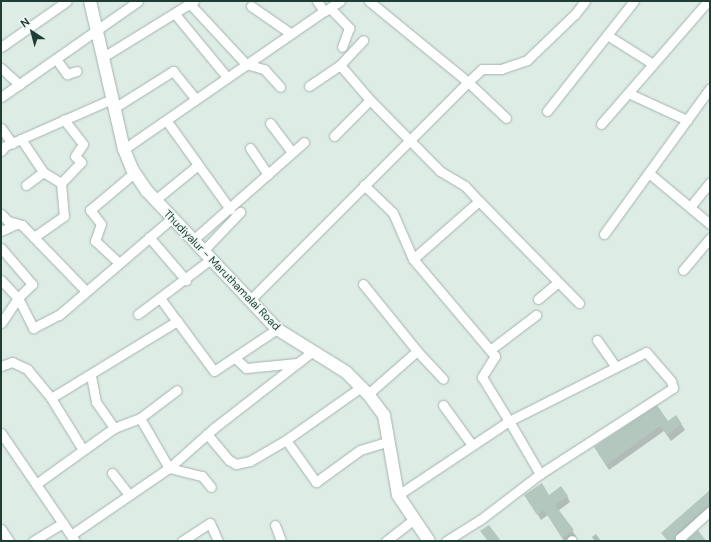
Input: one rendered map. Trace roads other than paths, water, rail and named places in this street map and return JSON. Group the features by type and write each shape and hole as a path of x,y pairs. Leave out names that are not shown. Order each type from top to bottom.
{"main road":[{"name":"Thudiyalur - Maruthamalai Road","path":"90,1 124,149 134,173 155,200 277,329 346,372 365,390 384,415 389,440 391,468 398,495 413,520 429,541"}],"street":[{"path":"1,47 67,1"},
{"path":"1,97 98,31 138,1"},
{"path":"317,1 349,28 342,47"},
{"path":"124,149 290,33 340,1"},
{"path":"369,1 468,82 506,118"},
{"path":"250,300 482,69 501,69 527,60 575,14 585,1"},
{"path":"547,111 634,1"},
{"path":"601,124 708,1"},
{"path":"103,57 192,3 246,64 264,69 280,87"},
{"path":"251,6 290,33"},
{"path":"175,14 228,77"},
{"path":"607,35 653,64"},
{"path":"309,86 340,65 363,40"},
{"path":"56,59 68,74 77,71"},
{"path":"340,65 370,100 440,171 465,186 579,303"},
{"path":"1,68 20,85"},
{"path":"1,151 12,143 64,120 113,103 173,71 196,99"},
{"path":"604,234 650,174 710,88"},
{"path":"628,93 687,120"},
{"path":"334,136 370,100"},
{"path":"34,237 64,216 61,184 81,162 75,156 82,144 64,120"},
{"path":"166,120 230,209"},
{"path":"270,123 292,152"},
{"path":"1,128 12,143"},
{"path":"21,139 43,172 61,184"},
{"path":"193,240 230,209 304,142"},
{"path":"250,148 268,175"},
{"path":"155,200 198,165"},
{"path":"26,184 43,172"},
{"path":"119,263 95,241 101,224 90,210 134,173"},
{"path":"650,174 710,224"},
{"path":"690,207 710,182"},
{"path":"364,185 393,213 413,259 495,356 482,377 540,474"},
{"path":"413,259 479,201"},
{"path":"138,314 186,280 240,212"},
{"path":"1,214 8,221 16,224 22,224 86,291"},
{"path":"1,280 18,298 33,328 59,315 172,218"},
{"path":"1,231 16,224"},
{"path":"149,237 186,280"},
{"path":"683,270 710,238"},
{"path":"1,248 32,284 18,298 1,323"},
{"path":"538,299 558,282"},
{"path":"363,284 416,351 443,379"},
{"path":"160,298 214,371 236,358 277,329"},
{"path":"490,350 536,315"},
{"path":"51,398 91,376 177,321"},
{"path":"597,340 615,366"},
{"path":"1,434 73,538 129,495 169,468 208,434 313,351"},
{"path":"208,434 236,464 250,461 365,390 416,351"},
{"path":"398,495 509,421 610,372 615,366 646,352 671,381 673,388 540,474 480,520 446,541"},
{"path":"236,358 246,368 297,363"},
{"path":"1,366 12,362 23,366 51,398 83,450"},
{"path":"91,376 96,402 114,428"},
{"path":"36,484 114,428 140,418 177,390"},
{"path":"443,405 472,445"},
{"path":"140,418 169,468 202,476 211,487"},
{"path":"286,440 316,482 360,450 389,440"},
{"path":"112,473 129,495"},
{"path":"682,541 680,538 710,512"},
{"path":"386,541 413,520"},
{"path":"33,541 63,523"},
{"path":"182,541 210,524 218,541"},
{"path":"275,525 280,541"},
{"path":"1,529 9,541"}]}
